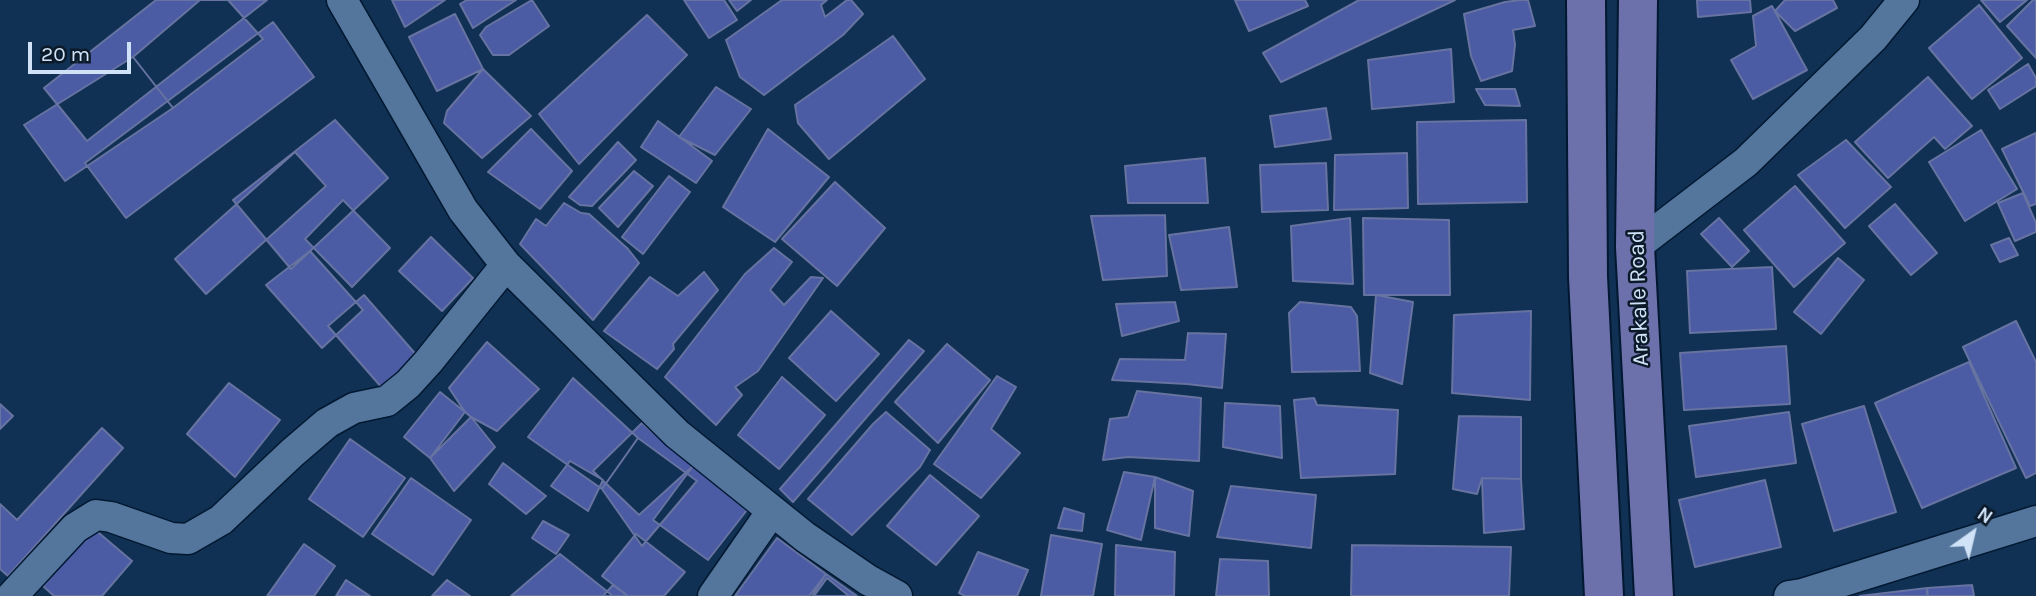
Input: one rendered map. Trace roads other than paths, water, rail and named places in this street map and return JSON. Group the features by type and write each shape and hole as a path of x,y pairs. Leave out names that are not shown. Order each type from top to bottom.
{"main road":[{"path":"1586,0 1588,276 1604,596"},
{"name":"Arakale Road","path":"1638,0 1635,247 1654,596"}],"street":[{"path":"342,0 464,210 506,265 677,434 805,537 868,580 897,596"},
{"path":"1635,247 1746,162 1872,38 1904,0"},
{"path":"12,596 75,528 96,515 111,517 171,538 188,539 221,520 327,424 354,408 387,401 408,384 506,265"},
{"path":"713,596 772,511"},
{"path":"1789,596 2036,521"}]}
